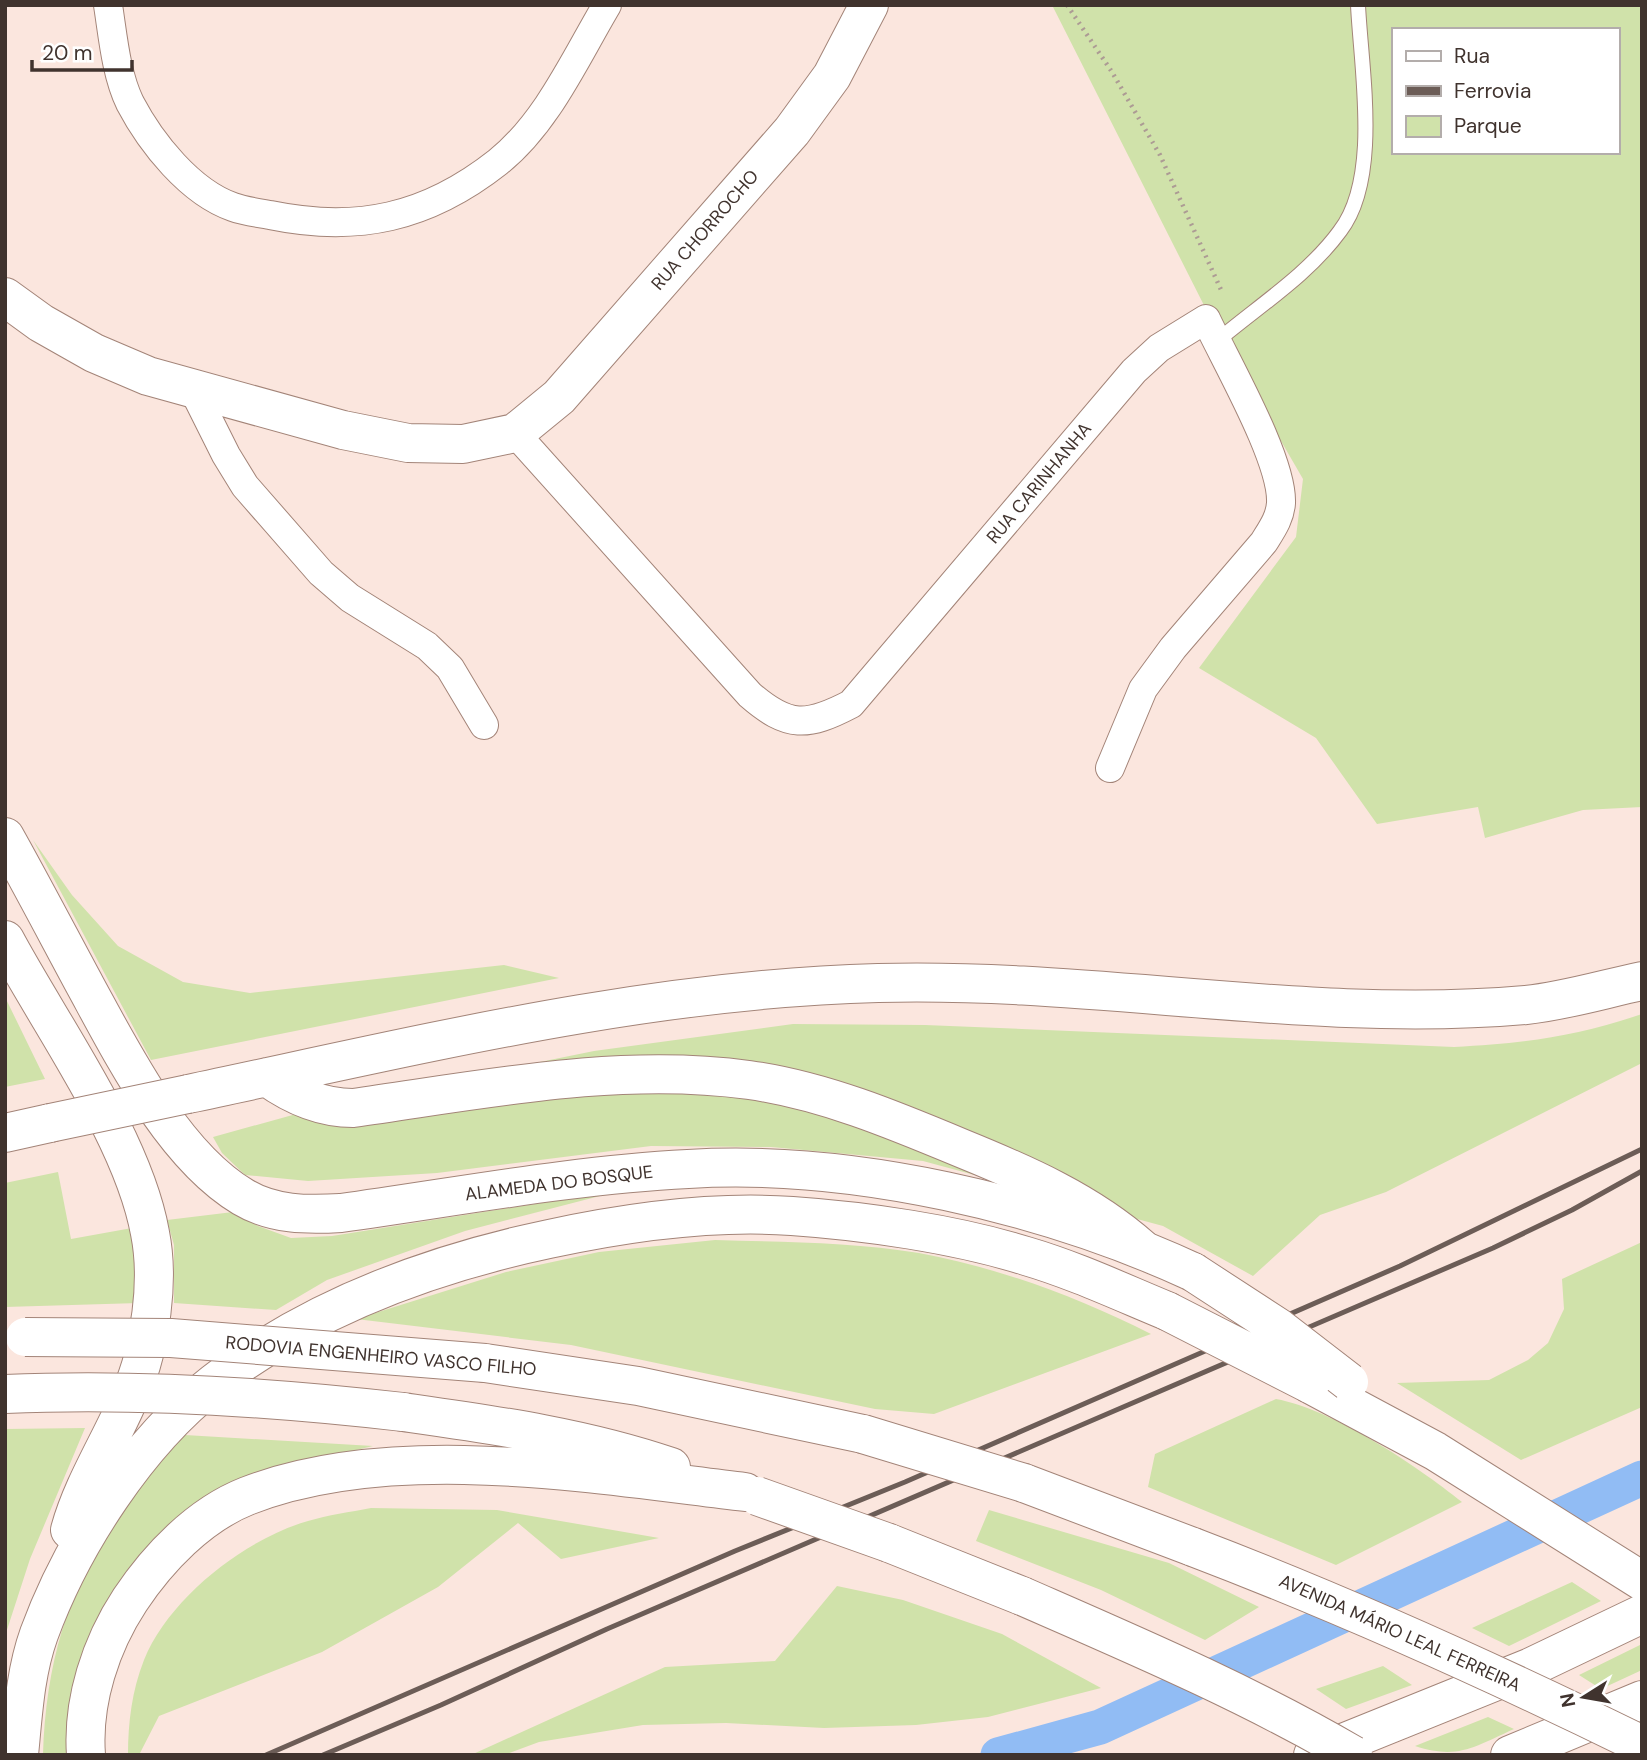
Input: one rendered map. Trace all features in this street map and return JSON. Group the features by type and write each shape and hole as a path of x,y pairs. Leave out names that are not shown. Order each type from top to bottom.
{"main road":[{"name":"RUA CHORROCHO","path":"515,433 559,397 792,131 832,76 869,5"},
{"path":"5,297 41,323 94,353 148,376 194,391 343,430 408,443 463,444 515,433"},
{"name":"ALAMEDA DO BOSQUE","path":"5,838 135,1076 186,1144 214,1176 244,1198 268,1208 301,1215 341,1213 585,1176 691,1168 775,1169 851,1177 960,1195 1037,1214 1141,1248 1193,1272 1279,1328 1423,1444"},
{"path":"5,940 122,1151 141,1194 151,1235 154,1273 153,1306 143,1356 73,1518 39,1635 26,1689 19,1755"},
{"path":"5,1133 576,1014 764,990 880,983 990,985 1363,1010 1531,1005 1642,981"},
{"path":"267,1077 289,1092 337,1108 645,1073 750,1080 830,1099 911,1127 1024,1173 1116,1226 1141,1248"},
{"path":"39,1635 73,1562 111,1497 156,1438 214,1383 258,1354 337,1309 409,1278 493,1251 603,1227 691,1217 789,1215 889,1226 1025,1255 1167,1311 1310,1384 1423,1444 1642,1580"},
{"name":"RODOVIA ENGENHEIRO VASCO FILHO","path":"15,1337 171,1338 485,1363 638,1386 863,1434 1024,1483 1194,1546"},
{"path":"5,1394 269,1399 402,1412 545,1432 612,1447 889,1543 1022,1596 1165,1658 1309,1729 1353,1755"},
{"path":"86,1755 94,1678 115,1622 148,1573 191,1531 245,1497 335,1473 408,1467 495,1467 614,1476 751,1494"},
{"name":"AVENIDA MÁRIO LEAL FERREIRA","path":"1194,1546 1330,1599 1479,1665 1642,1745"},
{"path":"1313,1755 1531,1667 1642,1614"},
{"path":"1510,1755 1642,1700"}],"street":[{"path":"108,5 119,68 130,103 159,146 194,185 232,207 313,224 373,222 431,203 467,184 500,160 539,118 607,5"},
{"name":"RUA CARINHANHA","path":"515,433 750,695 773,716 811,721 851,704 1134,371 1159,348 1206,319 1227,333 1275,465 1281,505 1276,524 1143,689 1110,768"},
{"path":"194,391 245,486 321,573 340,590 427,646 450,668 484,725"}],"lane":[{"path":"1227,333 1317,258 1342,230 1359,194 1365,141 1358,5"}],"path":[{"path":"1067,5 1112,72 1160,155 1227,333"}],"green space":[{"path":"1052,5 1642,5 1642,807 1583,810 1485,838 1478,807 1377,824 1316,738 1199,668 1296,537 1303,479 1216,329"},
{"path":"33,840 72,895 118,946 183,982 250,993 504,965 559,978 151,1060"},
{"path":"5,997 45,1079 5,1087"},
{"path":"1642,1014 1642,1063 1386,1192 1320,1215 1253,1276 1163,1226 923,1161 771,1147 651,1146 437,1173 308,1181 245,1175 222,1153 213,1137 325,1106 594,1051 793,1024 925,1025 1454,1047 1549,1038"},
{"path":"58,1172 71,1239 132,1228 139,1303 5,1307 5,1183"},
{"path":"623,1190 465,1231 327,1280 276,1310 174,1303 174,1245 167,1220 233,1212 258,1226 291,1238 332,1236"},
{"path":"715,1240 868,1247 949,1259 1038,1285 1151,1334 934,1414 875,1409 571,1345 356,1319 506,1272 599,1252"},
{"path":"1642,1242 1642,1407 1521,1460 1397,1383 1489,1380 1528,1360 1548,1343 1564,1309 1562,1279"},
{"path":"1276,1399 1322,1414 1373,1440 1462,1502 1336,1565 1148,1487 1155,1454"},
{"path":"85,1428 30,1559 5,1636 5,1429"},
{"path":"185,1435 373,1446 302,1463 197,1509 67,1735 66,1755 43,1755 46,1707 54,1663 65,1621 81,1581 100,1543 124,1506 152,1470"},
{"path":"371,1508 497,1510 659,1538 561,1559 518,1523 438,1587 322,1652 159,1716 139,1755 128,1755 136,1683 144,1660 171,1615 190,1594 235,1557 284,1530 316,1519"},
{"path":"989,1510 1169,1563 1259,1607 1205,1640 1101,1590 976,1541"},
{"path":"1572,1582 1601,1601 1509,1646 1472,1628"},
{"path":"837,1586 903,1600 1002,1634 1101,1688 988,1717 916,1725 824,1728 726,1723 643,1725 539,1742 504,1755 471,1755 665,1667 775,1661"},
{"path":"1642,1644 1642,1670 1601,1689 1579,1675"},
{"path":"1383,1666 1412,1685 1346,1709 1316,1689"},
{"path":"1488,1717 1514,1729 1466,1750 1455,1752 1415,1746"}],"waterway":[{"path":"998,1755 1100,1727 1642,1478"}],"railway":[{"path":"266,1755 735,1551 905,1482 1400,1266 1642,1149"},
{"path":"323,1755 441,1705 607,1629 1493,1248 1572,1210 1642,1171"}]}
